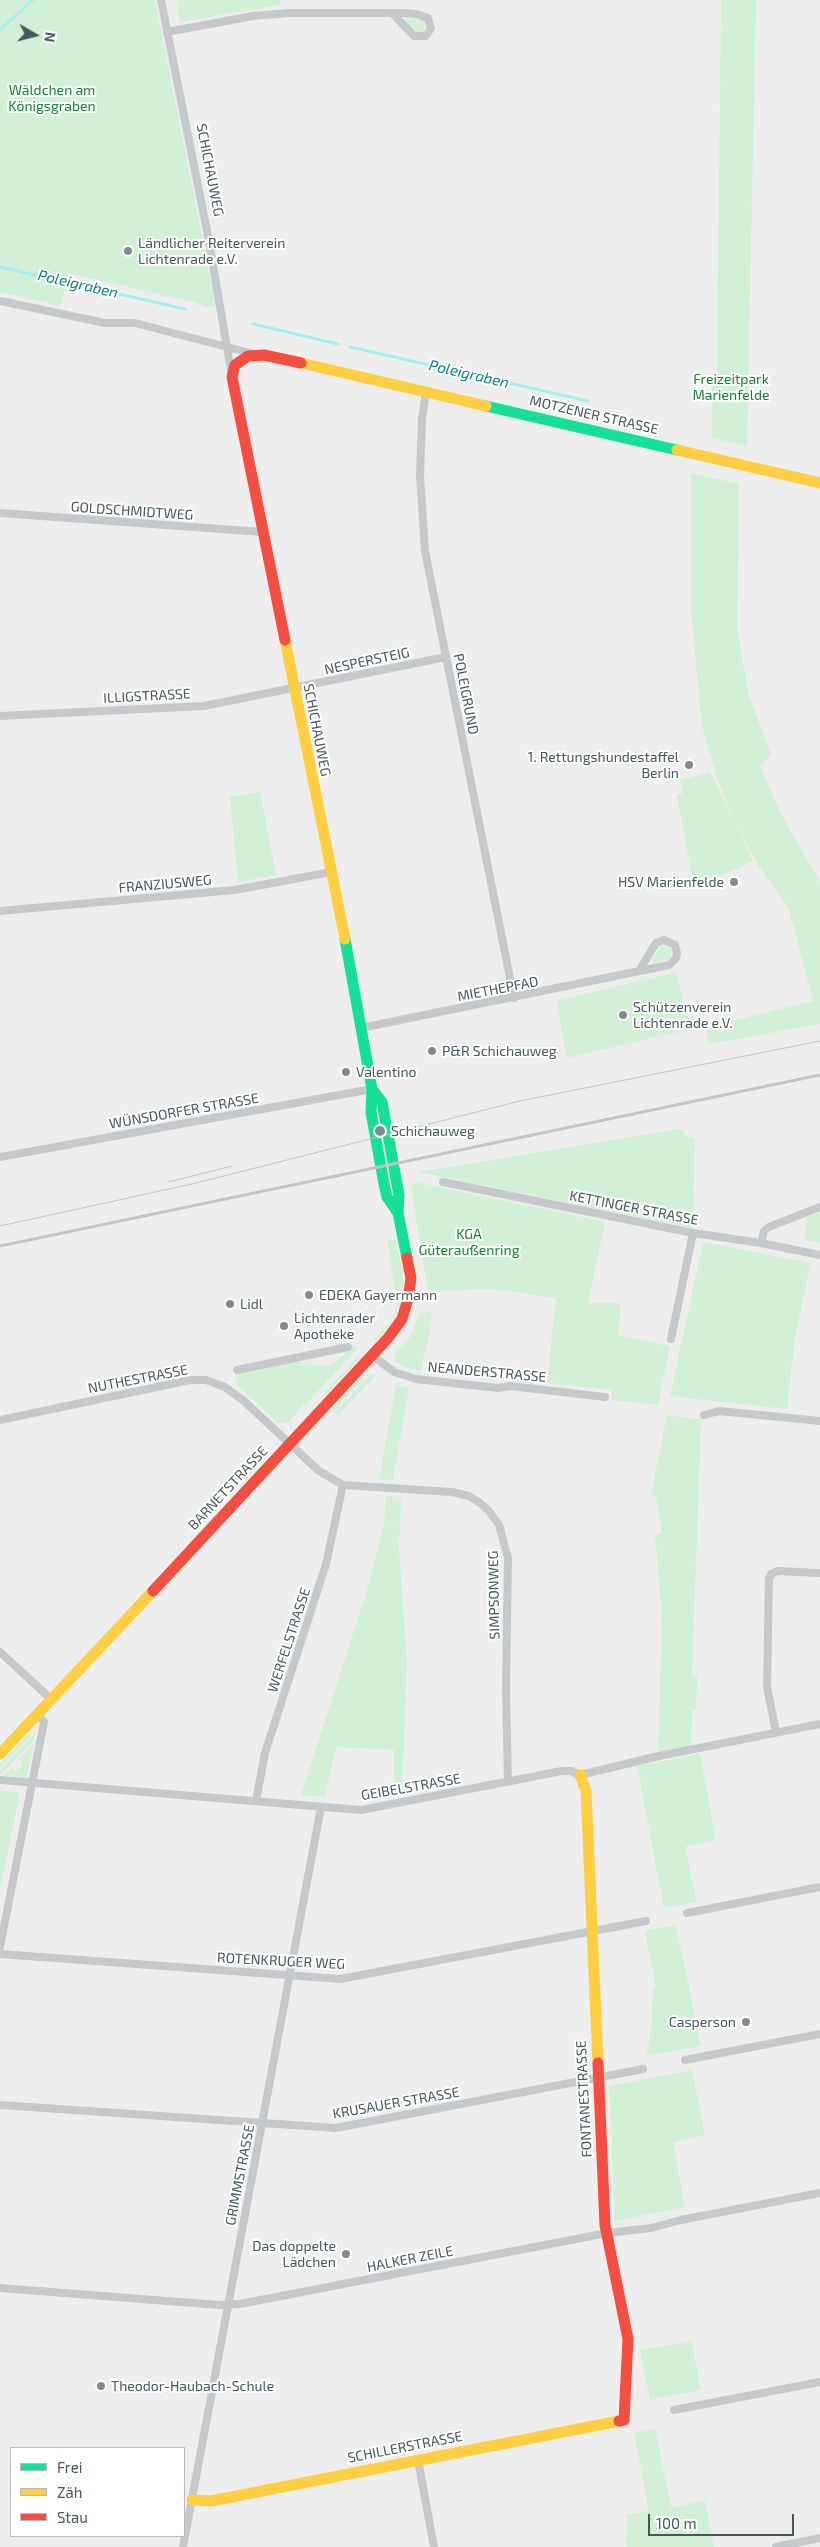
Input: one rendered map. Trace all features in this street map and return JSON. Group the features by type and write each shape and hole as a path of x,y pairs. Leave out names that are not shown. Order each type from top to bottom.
{"street":[{"name":"SCHICHAUWEG","path":"161,0 262,532 331,872 372,1089"},
{"path":"167,32 268,14 392,13 425,16 431,21 431,28 426,36 414,36 392,13"},
{"path":"0,300 105,323 135,323 228,346 249,356"},
{"path":"232,377 235,365 249,356"},
{"name":"MOTZENER STRASSE","path":"249,356 426,392 820,483"},
{"name":"POLEIGRUND","path":"426,392 421,438 421,506 427,561 514,998"},
{"name":"GOLDSCHMIDTWEG","path":"0,513 262,532"},
{"name":"NESPERSTEIG","path":"294,688 446,657"},
{"name":"ILLIGSTRASSE","path":"0,716 204,706 294,688"},
{"name":"FRANZIUSWEG","path":"0,911 235,890 331,872"},
{"name":"MIETHEPFAD","path":"361,1028 669,966 674,962 678,953 674,945 664,940 656,943 639,971"},
{"name":"WÜNSDORFER STRASSE","path":"0,1157 372,1089"},
{"name":"BARNETSTRASSE","path":"0,1754 397,1327 408,1299 411,1278 398,1213 387,1197 384,1184 370,1104 372,1089"},
{"name":"KETTINGER STRASSE","path":"443,1182 693,1233 761,1242 820,1254"},
{"path":"761,1242 764,1231 769,1227 820,1207"},
{"path":"672,1339 693,1233"},
{"path":"237,1370 348,1347"},
{"name":"NEANDERSTRASSE","path":"372,1355 394,1372 416,1379 498,1388 510,1386 606,1397"},
{"name":"NUTHESTRASSE","path":"0,1420 190,1380 206,1380 225,1387 245,1402 290,1444"},
{"path":"704,1415 719,1411 820,1422"},
{"name":"SIMPSONWEG","path":"290,1444 319,1471 343,1485 460,1494 485,1507 499,1525 507,1551 509,1566 506,1690 508,1782"},
{"name":"WERFELSTRASSE","path":"256,1801 267,1744 326,1564 343,1485"},
{"path":"776,1732 767,1687 769,1579 771,1574 778,1571 820,1573"},
{"path":"0,1652 51,1699"},
{"path":"0,1947 44,1722 38,1713"},
{"name":"GEIBELSTRASSE","path":"0,1780 362,1810 562,1771 571,1771 580,1776 820,1724"},
{"name":"FONTANESTRASSE","path":"580,1776 586,1791 598,2077 607,2233 628,2339 624,2420"},
{"name":"GRIMMSTRASSE","path":"185,2537 321,1807"},
{"path":"687,1913 820,1887"},
{"name":"ROTENKRUGER WEG","path":"0,1954 346,1978 646,1921"},
{"path":"685,2060 820,2034"},
{"name":"KRUSAUER STRASSE","path":"0,2105 336,2128 643,2069"},
{"name":"HALKER ZEILE","path":"0,2288 228,2305 607,2233 651,2228 681,2220 820,2193"},
{"path":"674,2410 820,2382"},
{"name":"SCHILLERSTRASSE","path":"192,2500 211,2501 624,2420"},
{"path":"418,2460 434,2547"},
{"path":"776,2547 820,2538"}],"green space":[{"name":"Wäldchen am Königsgraben","path":"0,0 155,0 216,306 207,307 68,273 61,306 0,292"},
{"path":"176,0 280,0 280,5 180,22"},
{"name":"Freizeitpark Marienfelde","path":"721,0 756,0 747,446 712,438 712,377 717,375"},
{"path":"411,17 422,19 425,23 424,31 417,33 409,27 405,20"},
{"path":"691,473 739,484 737,629 749,695 771,755 760,766 781,814 820,882 820,1024 708,1044 706,1027 813,1001 789,910 758,865 738,828 753,861 694,888 677,795 683,793 680,780 710,772 736,824 718,781 702,726 691,612"},
{"path":"260,792 276,875 238,882 230,797"},
{"path":"665,946 671,949 671,956 667,960 653,963 652,959 660,947"},
{"name":"Schützenverein Lichtenrade e.V.","path":"676,972 691,1029 567,1058 556,1001"},
{"path":"680,1129 687,1136 695,1139 693,1228 418,1172"},
{"name":"KGA Güteraußenring","path":"415,1182 605,1222 588,1303 620,1303 619,1335 670,1346 658,1405 611,1400 611,1390 547,1383 556,1298 492,1289 428,1291 411,1187"},
{"path":"820,1212 820,1243 804,1240 807,1217"},
{"path":"387,1239 395,1240 403,1271 403,1289 395,1318 376,1341 374,1339 392,1320 397,1305"},
{"path":"703,1242 811,1263 795,1336 787,1409 670,1396"},
{"path":"431,1312 432,1321 421,1371 407,1368 395,1361 395,1353 411,1336 420,1313"},
{"path":"354,1346 357,1347 356,1350 305,1405 303,1404 289,1422 278,1423 238,1386 235,1374 237,1373 296,1361 322,1366 333,1364"},
{"path":"358,1356 360,1358 326,1395 324,1393"},
{"path":"366,1373 368,1374 334,1411 332,1408"},
{"path":"372,1373 375,1376 338,1415 335,1412"},
{"path":"396,1385 409,1388 393,1480 379,1479"},
{"path":"667,1415 701,1419 692,1676 697,1676 696,1710 692,1711 691,1746 658,1752 662,1617 655,1535 662,1532 656,1496 651,1495"},
{"path":"386,1496 401,1497 399,1548 407,1665 402,1793 394,1794 394,1750 336,1747 325,1797 301,1795 368,1587 384,1524"},
{"path":"29,1733 31,1735 0,1768 0,1764"},
{"path":"35,1733 34,1740 0,1776 0,1770"},
{"path":"34,1743 27,1776 24,1778 3,1776 12,1767 16,1771 23,1763 19,1759"},
{"path":"700,1754 716,1840 685,1847 697,1902 664,1908 637,1766"},
{"path":"0,1791 20,1792 0,1890"},
{"path":"676,1925 701,2046 647,2056 652,2017 653,1988 656,1987 645,1931"},
{"path":"692,2070 705,2135 673,2142 685,2207 615,2221 609,2086"},
{"path":"692,2342 701,2390 650,2400 640,2350"},
{"path":"655,2429 671,2507 705,2501 714,2547 626,2547 627,2515 649,2511 634,2433"}],"waterway":[{"path":"0,30 33,0"},
{"name":"Poleigraben","path":"0,267 185,309"},
{"name":"Poleigraben","path":"253,324 338,344"},
{"name":"Poleigraben","path":"350,347 588,401"}],"tram line":[{"path":"0,1226 192,1184 520,1101 820,1041"},
{"path":"169,1182 232,1166"}],"railway":[{"path":"0,1246 820,1075"}],"traffic: fast":[{"path":"486,406 677,450"},
{"path":"345,939 372,1089 371,1112 384,1184 387,1197 398,1213"},
{"path":"372,1089 382,1102 399,1195 398,1213 407,1258"}],"traffic: slow":[{"path":"301,363 486,406"},
{"path":"677,450 820,483"},
{"path":"285,640 345,939"},
{"path":"0,1754 153,1591"},
{"path":"580,1775 586,1791 598,2063"},
{"path":"192,2500 211,2501 619,2421"}],"traffic: jam":[{"path":"285,640 232,377 235,365 248,356 264,355 301,363"},
{"path":"153,1591 388,1338 402,1319 408,1299 411,1278 407,1258"},
{"path":"598,2063 605,2225 628,2339 624,2420 619,2421"}],"place":[{"name":"Ländlicher Reiterverein Lichtenrade e.V.","path":"128,251"},
{"name":"1. Rettungshundestaffel Berlin","path":"689,765"},
{"name":"HSV Marienfelde","path":"734,882"},
{"name":"Schützenverein Lichtenrade e.V.","path":"623,1015"},
{"name":"P&R Schichauweg","path":"432,1051"},
{"name":"Valentino","path":"346,1072"},
{"name":"Schichauweg","path":"380,1131"},
{"name":"EDEKA Gayermann","path":"309,1295"},
{"name":"Lidl","path":"230,1304"},
{"name":"Lichtenrader Apotheke","path":"284,1326"},
{"name":"Casperson","path":"746,2022"},
{"name":"Das doppelte Lädchen","path":"346,2254"},
{"name":"Theodor-Haubach-Schule","path":"101,2386"}]}
